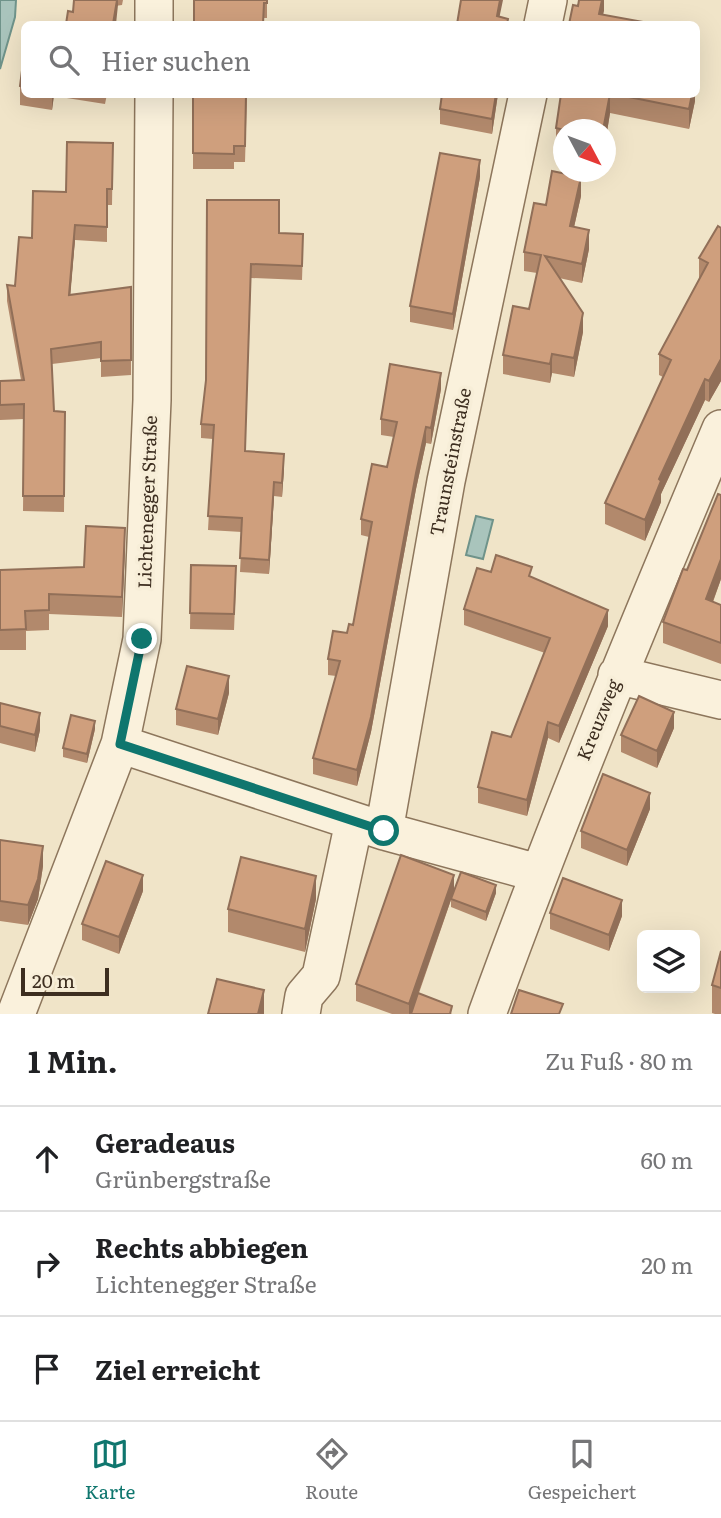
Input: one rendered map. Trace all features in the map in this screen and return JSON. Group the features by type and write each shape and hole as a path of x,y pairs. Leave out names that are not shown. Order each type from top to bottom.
{"street":[{"path":"154,0 154,21"},
{"path":"544,21 548,0"},
{"name":"Lichtenegger Straße","path":"16,1014 120,744 142,639 152,400 154,98"},
{"name":"Traunsteinstraße","path":"301,1014 304,996 321,976 369,827 527,98"},
{"name":"Kreuzweg","path":"487,1014 538,873 617,675 721,429"},
{"path":"617,675 721,701"},
{"path":"120,744 369,827 538,873"}],"water":[{"path":"0,0 16,0 15,17 0,69"},
{"path":"476,516 493,520 483,559 466,555"}],"building":[{"path":"74,0 117,0 114,21 66,21 68,11 73,12"},
{"path":"194,0 267,0 267,3 264,3 263,21 194,21"},
{"path":"461,0 500,0 497,16 508,19 508,21 458,21"},
{"path":"579,0 602,0 599,14 638,21 570,21 573,5 578,6"},
{"path":"193,98 246,98 245,146 234,146 234,154 193,153"},
{"path":"441,98 495,98 492,119 440,109"},
{"path":"560,98 609,98 605,119 557,119"},
{"path":"634,98 691,98 689,109"},
{"path":"67,142 113,143 112,189 107,189 107,227 75,225 69,295 131,287 131,360 101,361 101,342 51,349 54,411 65,412 64,496 23,496 24,404 0,405 0,381 24,380 7,285 15,286 19,237 32,238 33,191 66,192"},
{"path":"440,153 480,160 453,314 410,306"},
{"path":"552,171 553,182 580,182 570,226 589,230 582,264 545,256 583,313 574,358 552,354 550,364 503,355 513,306 529,309 541,255 524,252 534,203 546,205"},
{"path":"207,200 279,200 279,233 303,234 302,266 251,264 245,451 284,454 282,483 274,482 269,560 240,558 242,518 208,516 214,425 201,424 206,380"},
{"path":"718,226 721,228 721,359 709,381 705,379 659,479 661,481 645,520 605,503 671,360 659,354 708,263 699,258"},
{"path":"390,364 441,373 431,428 426,427 416,473 371,717 357,770 313,758 340,661 328,659 333,631 347,633 349,624 353,625 372,522 361,519 372,464 387,467 397,422 381,419"},
{"path":"718,494 721,495 721,559 706,599 721,605 721,643 663,622 683,569 687,570"},
{"path":"86,526 125,528 122,597 49,594 49,610 25,611 26,629 0,630 0,570 84,567"},
{"path":"496,555 532,567 529,576 608,610 559,726 548,722 527,800 478,787 492,732 511,737 550,638 464,609 477,568 491,572"},
{"path":"191,565 236,566 234,614 190,613"},
{"path":"187,666 229,676 218,719 176,709"},
{"path":"639,696 674,712 657,751 621,735"},
{"path":"0,703 40,713 35,735 0,726"},
{"path":"71,715 95,721 87,754 63,748"},
{"path":"603,774 650,793 627,850 581,831"},
{"path":"0,840 43,846 38,879 28,905 0,901"},
{"path":"401,855 454,875 409,1004 356,984"},
{"path":"241,857 316,876 305,929 228,909"},
{"path":"106,861 143,875 119,937 82,924"},
{"path":"461,872 496,885 486,912 451,899"},
{"path":"563,878 622,900 609,935 550,913"},
{"path":"721,951 721,988 712,985"},
{"path":"217,979 264,990 258,1014 208,1014"},
{"path":"519,990 563,1004 559,1014 511,1014"},
{"path":"418,993 452,1006 450,1014 411,1014"}],"route":[{"path":"142,639 120,744 384,831"}]}
